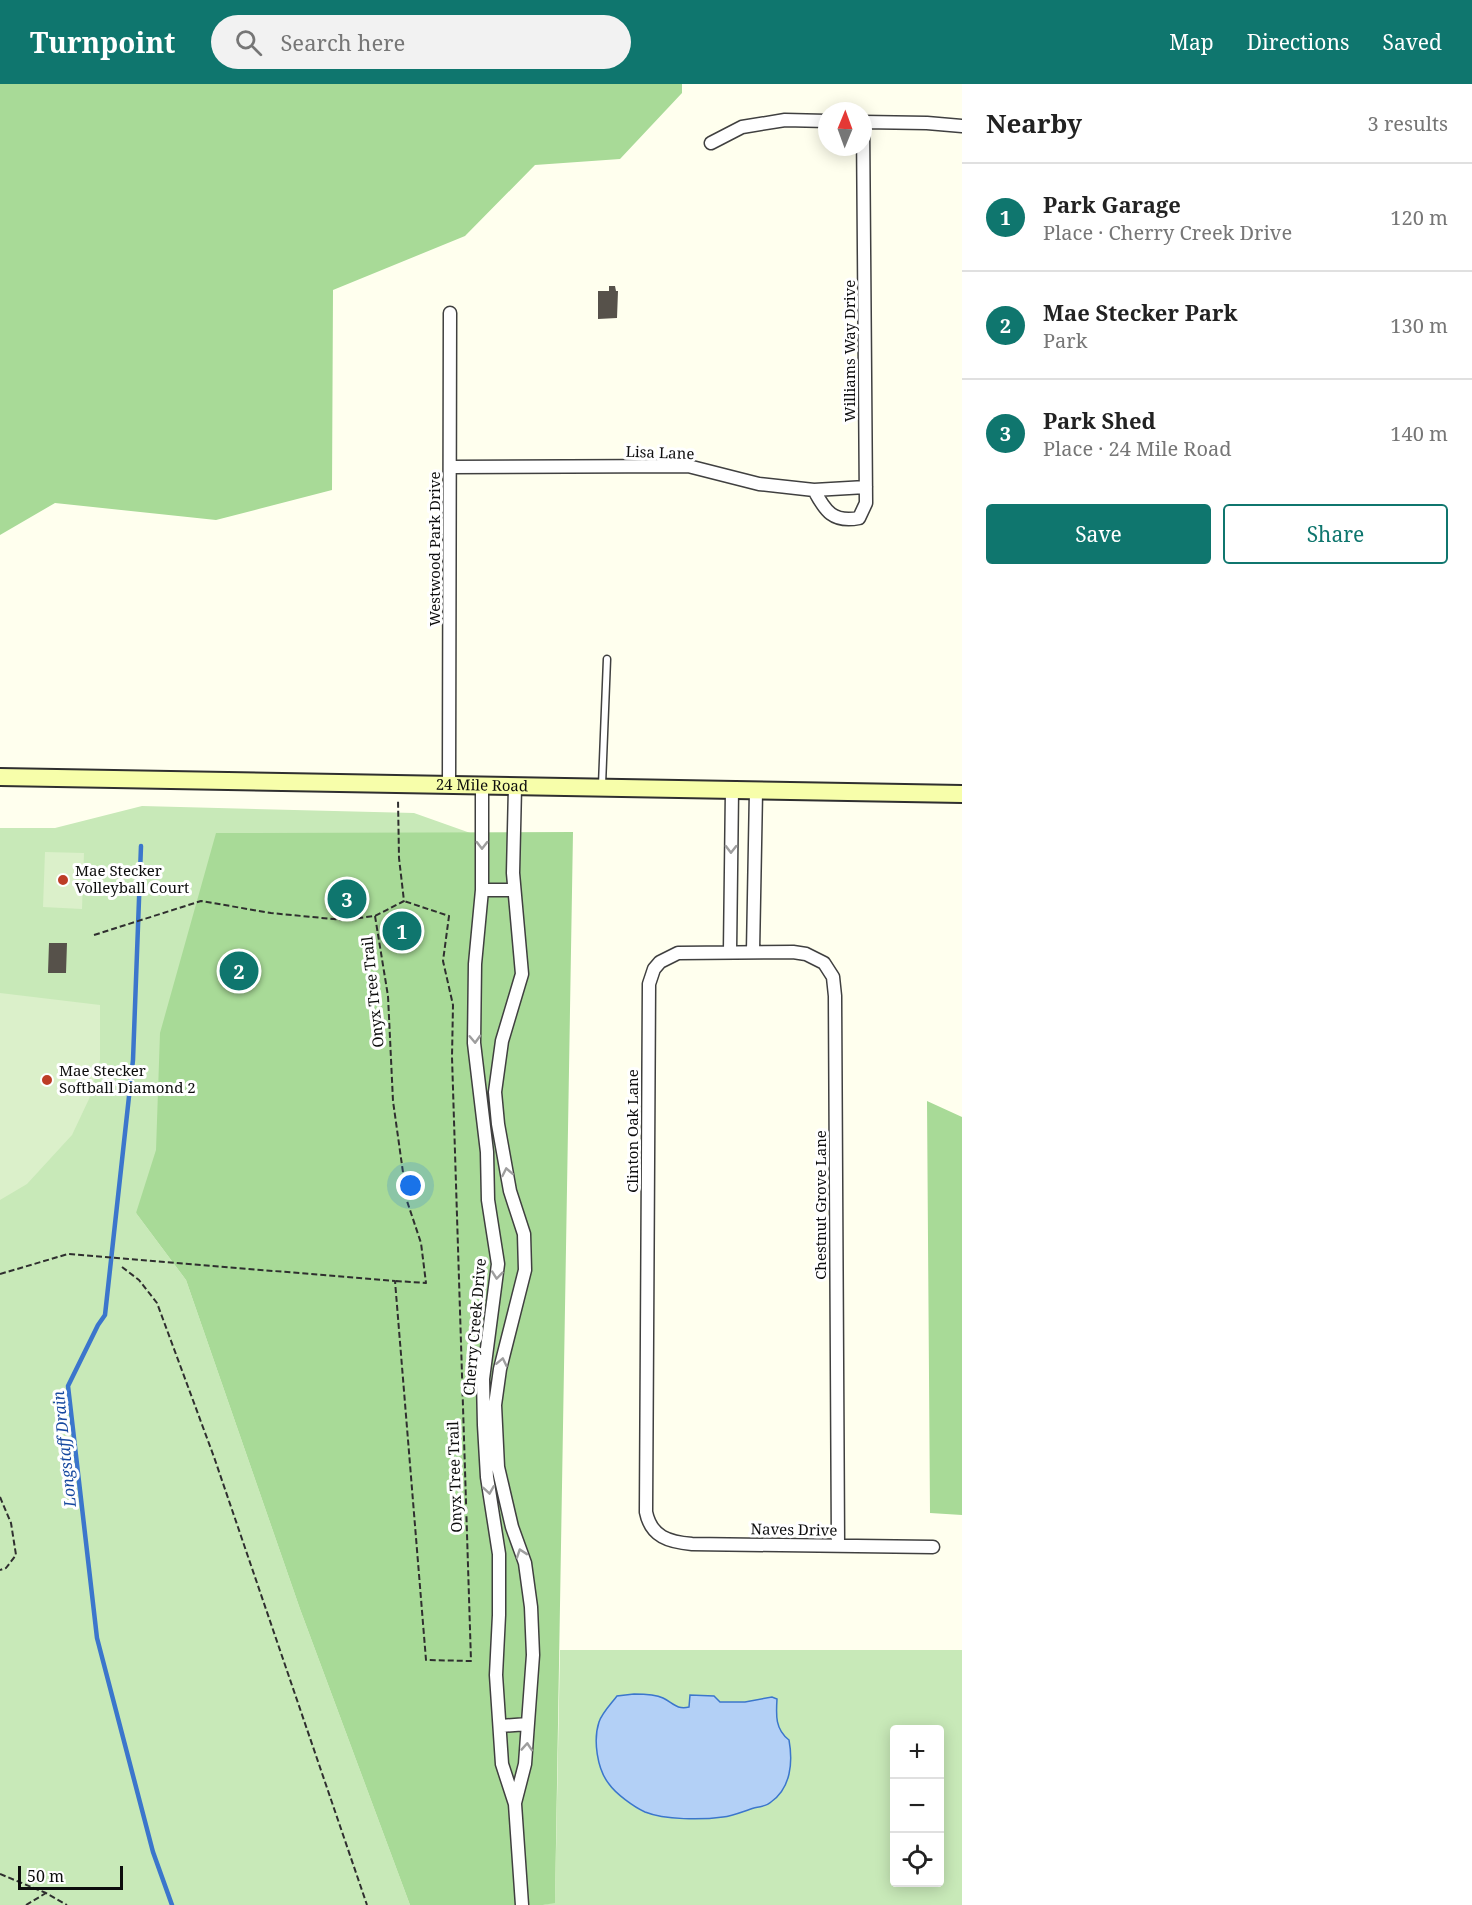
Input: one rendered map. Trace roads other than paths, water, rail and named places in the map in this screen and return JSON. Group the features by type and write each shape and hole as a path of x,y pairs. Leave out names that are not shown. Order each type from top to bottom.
{"street":[{"path":"711,143 742,127 785,120 818,121"},
{"path":"872,122 962,126"},
{"name":"Williams Way Drive","path":"814,490 825,511 845,521 859,518 866,503 863,156"},
{"name":"Westwood Park Drive","path":"449,786 450,313"},
{"name":"Lisa Lane","path":"451,467 688,466 759,484 814,490 866,487"},
{"name":"24 Mile Road","path":"0,777 962,794"},
{"name":"Cherry Creek Drive","path":"482,786 482,890 475,964 474,1043 487,1152 488,1200 498,1264 483,1379 499,1554 500,1615 496,1675 502,1764 515,1804 522,1905"},
{"name":"Cherry Creek Drive","path":"515,787 514,890 522,974 502,1041 495,1092 510,1191 524,1234 525,1270 500,1368 495,1405 492,1467 525,1563 531,1607 533,1655 525,1764 515,1804"},
{"path":"730,951 732,790"},
{"path":"753,951 756,791"},
{"path":"482,890 514,890"},
{"name":"Chestnut Grove Lane","path":"730,951 793,952 816,958 829,969 835,986 838,1545"},
{"name":"Clinton Oak Lane","path":"657,1534 649,1524 646,1512 649,978 660,962 678,952 730,951"},
{"path":"483,1118 497,1117"},
{"name":"Naves Drive","path":"657,1534 675,1542 692,1544 933,1547"},
{"path":"500,1726 528,1724"}],"lane":[{"path":"602,788 607,659"}],"water":[{"path":"634,1694 660,1697 681,1708 689,1707 690,1695 714,1696 720,1702 745,1702 772,1697 777,1699 777,1721 784,1736 789,1740 790,1748 789,1774 783,1790 767,1804 723,1817 673,1818 653,1815 636,1807 616,1792 605,1778 596,1746 597,1729 604,1712 617,1696"}],"waterway":[{"name":"Longstaff Drain","path":"141,846 133,1060 105,1315 68,1386 97,1638 153,1852 172,1905"}],"place":[{"name":"Mae Stecker Volleyball Court","path":"63,880"},
{"name":"Park Shed","path":"347,899"},
{"name":"Park Garage","path":"402,931"},
{"name":"Mae Stecker Park","path":"239,971"},
{"name":"Mae Stecker Softball Diamond 2","path":"47,1080"}]}
